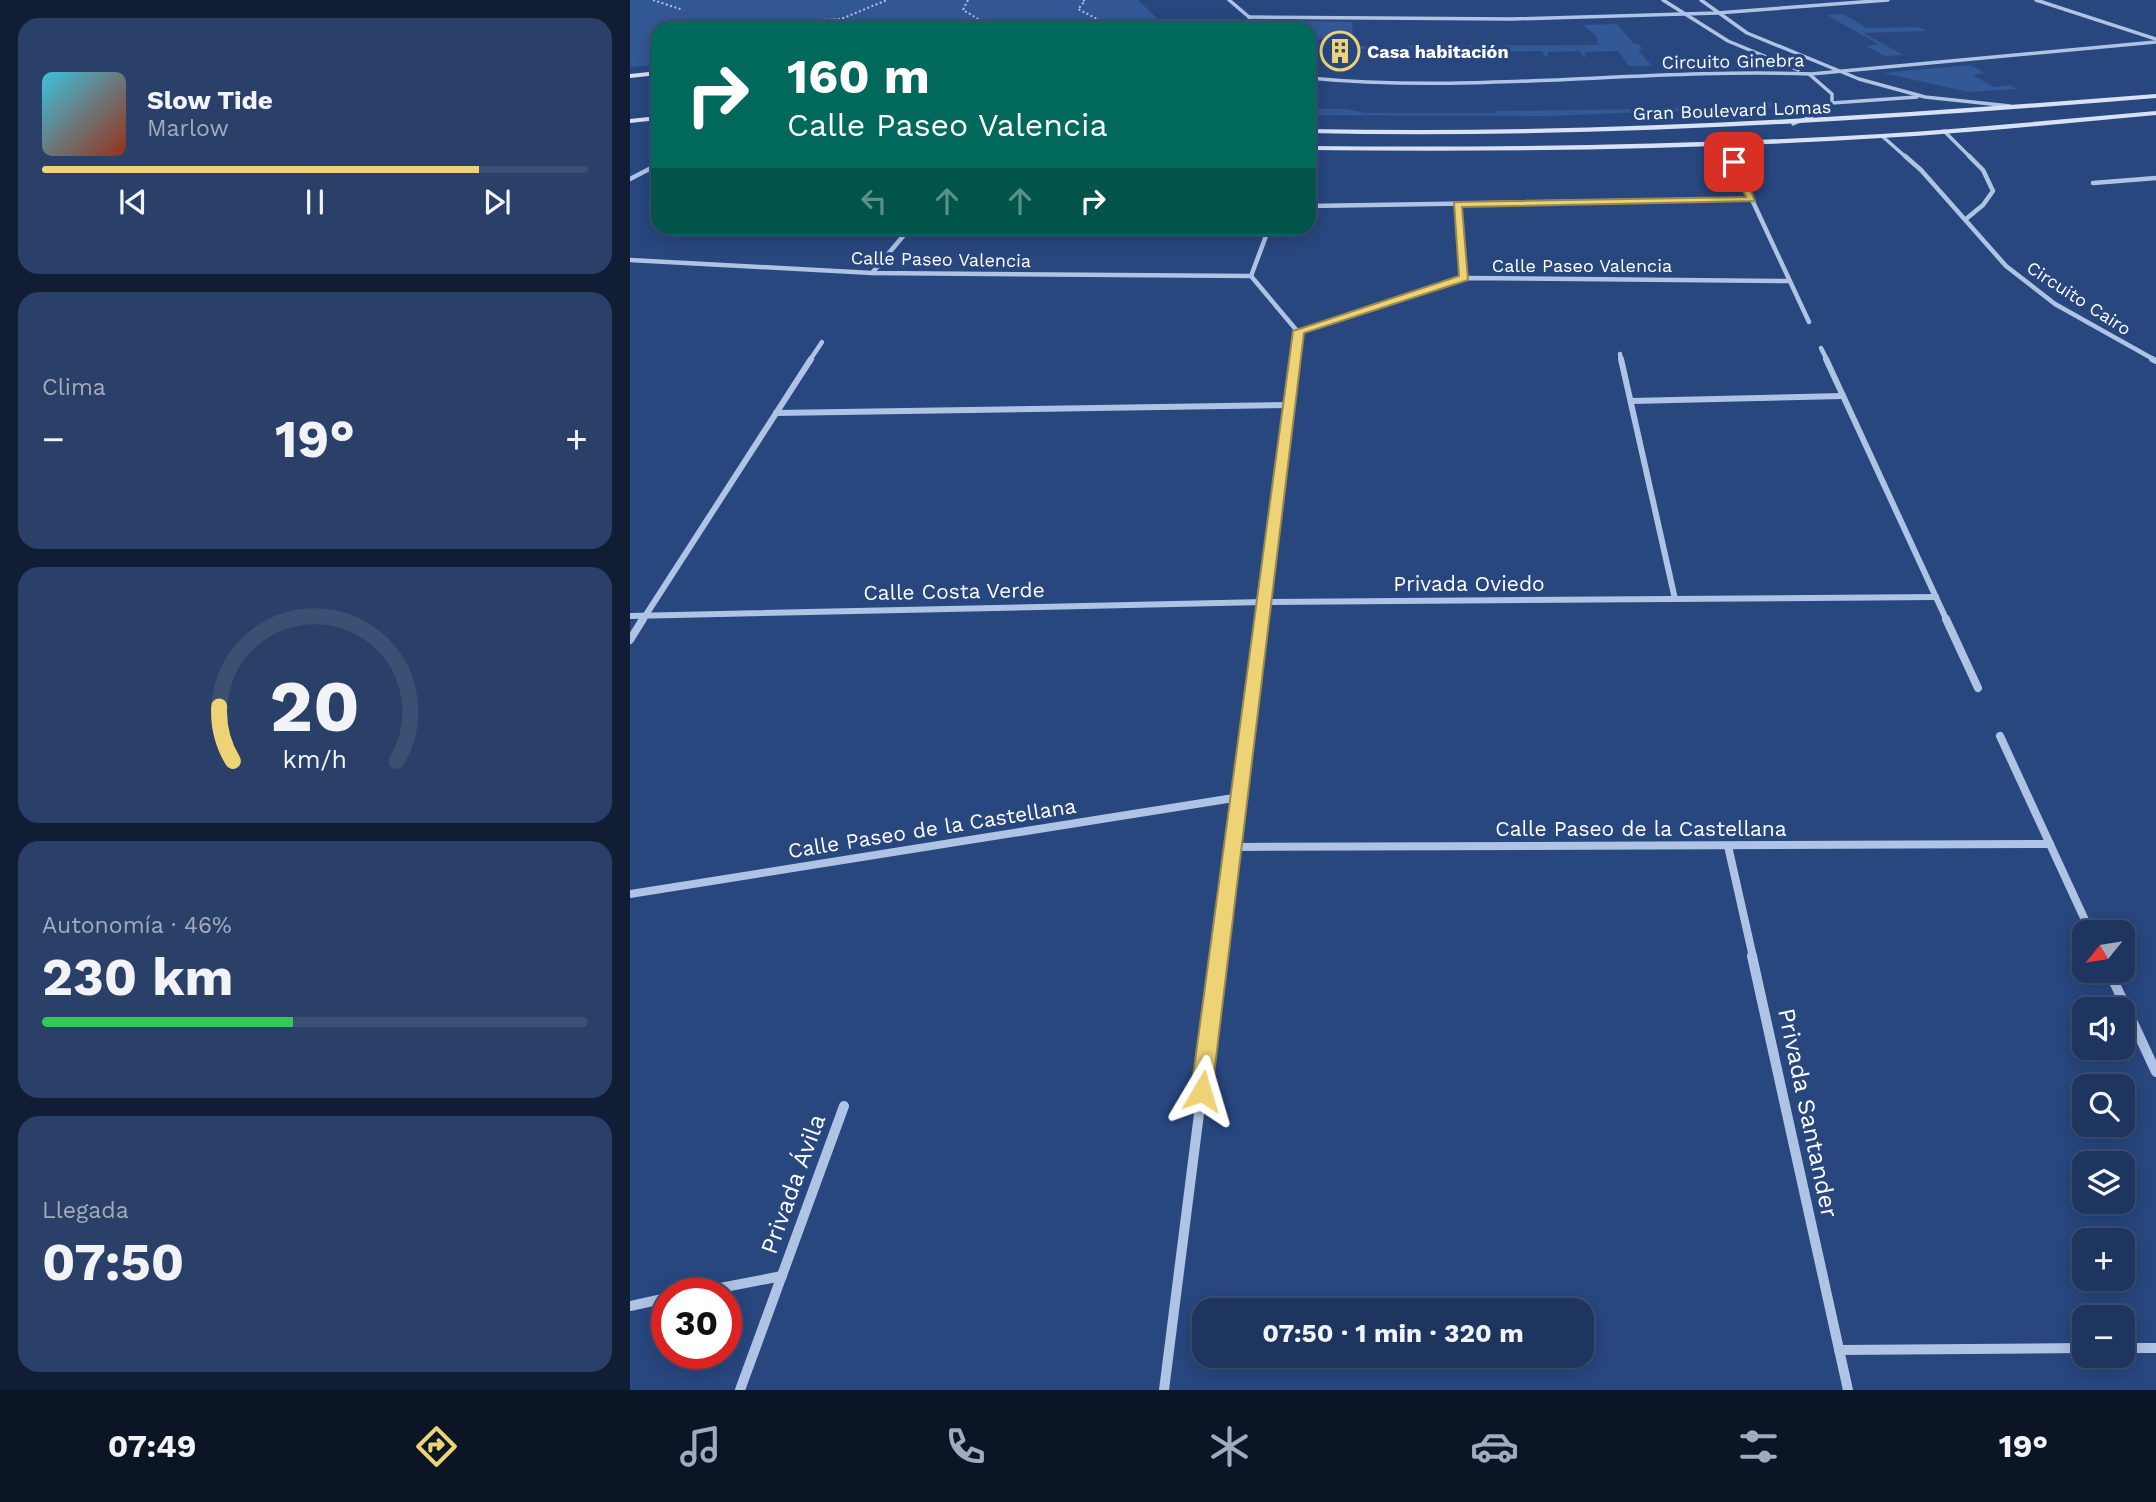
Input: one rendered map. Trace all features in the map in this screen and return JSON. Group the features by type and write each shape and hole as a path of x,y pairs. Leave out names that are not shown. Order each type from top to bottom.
{"main road":[{"path":"630,76 651,74"},
{"name":"Gran Boulevard Lomas","path":"1316,131 1493,133 1793,124 2156,96"},
{"path":"2087,102 2112,117"},
{"name":"Gran Boulevard Lomas","path":"1316,148 1449,150 1658,147 1882,136 2156,113"},
{"path":"630,121 651,119"}],"street":[{"path":"1229,0 1249,16 1251,21"},
{"path":"1663,0 1722,40 1756,56 1811,74 1832,94 1832,103"},
{"path":"1701,0 1746,33 1772,46 1836,70 1925,97"},
{"path":"1249,16 1512,19 1717,13 1888,0"},
{"name":"Circuito Ginebra","path":"2036,0 2156,40"},
{"name":"Circuito Ginebra","path":"1316,79 1510,81 1758,72 1811,74 2156,40"},
{"path":"1793,124 1824,111 1832,103 1925,97 2019,107"},
{"path":"1944,131 1983,170 1993,191 1983,205 1966,219"},
{"name":"Circuito Cairo","path":"1882,136 1921,170 2006,266 2055,304 2156,361"},
{"path":"1734,162 1809,322"},
{"path":"630,179 651,168"},
{"path":"2093,183 2156,178"},
{"path":"1316,206 1752,199"},
{"path":"1457,204 1464,278"},
{"path":"872,273 904,235"},
{"path":"1164,1390 1298,331 1251,276 1266,235"},
{"name":"Calle Paseo Valencia","path":"630,260 689,261 872,273 1251,276"},
{"name":"Calle Paseo Valencia","path":"1298,331 1464,278 1789,281"},
{"path":"630,640 822,342"},
{"path":"1821,348 1978,688"},
{"path":"1620,354 1675,599"},
{"path":"1631,401 1843,396"},
{"path":"776,412 1289,405"},
{"name":"Privada Oviedo","path":"1264,602 1936,597"},
{"name":"Calle Costa Verde","path":"630,616 1264,602"},
{"path":"2000,736 2085,920"},
{"name":"Calle Paseo de la Castellana","path":"630,894 1240,797"},
{"name":"Calle Paseo de la Castellana","path":"1233,847 2050,844"},
{"name":"Privada Santander","path":"1728,846 1848,1390"},
{"path":"2115,984 2156,1072"},
{"name":"Privada Ávila","path":"740,1390 844,1106"},
{"name":"Privada Ávila","path":"742,1284 782,1276"},
{"path":"630,1306 651,1301"},
{"path":"1839,1350 2072,1348"},
{"path":"2135,1348 2156,1348"}],"path":[{"path":"653,0 683,10"},
{"path":"803,21 841,19 887,0"},
{"path":"968,0 963,10 971,18 998,21"},
{"path":"1083,0 1085,1 1078,9 1099,21"}],"shaded area":[{"path":"630,0 1138,0 1160,21 651,21 651,66 630,67"},
{"path":"1844,14 1866,28 1919,27 1926,31 1864,33 1903,55 1884,56 1867,46 1878,44 1827,15"},
{"path":"1316,21 1352,22 1353,37 1316,39"},
{"path":"1617,24 1634,44 1643,49 1638,50 1652,66 1629,66 1618,51 1585,52 1586,57 1583,57 1580,51 1547,52 1548,56 1545,56 1542,51 1479,52 1479,57 1472,57 1471,52 1437,53 1437,57 1434,57 1433,52 1368,53 1367,49 1351,49 1351,46 1599,45 1596,36 1583,25"},
{"path":"1970,65 1985,73 1973,75 1993,87 2010,85 2017,89 1969,92 1883,73"},
{"path":"1779,102 1781,105 1549,116 1316,115 1316,109 1345,109 1366,113 1496,113"}],"place":[{"name":"Casa habitación","path":"1340,51"}],"route":[{"path":"1202,1091 1298,331 1464,278 1457,204 1752,199 1734,162"}]}
